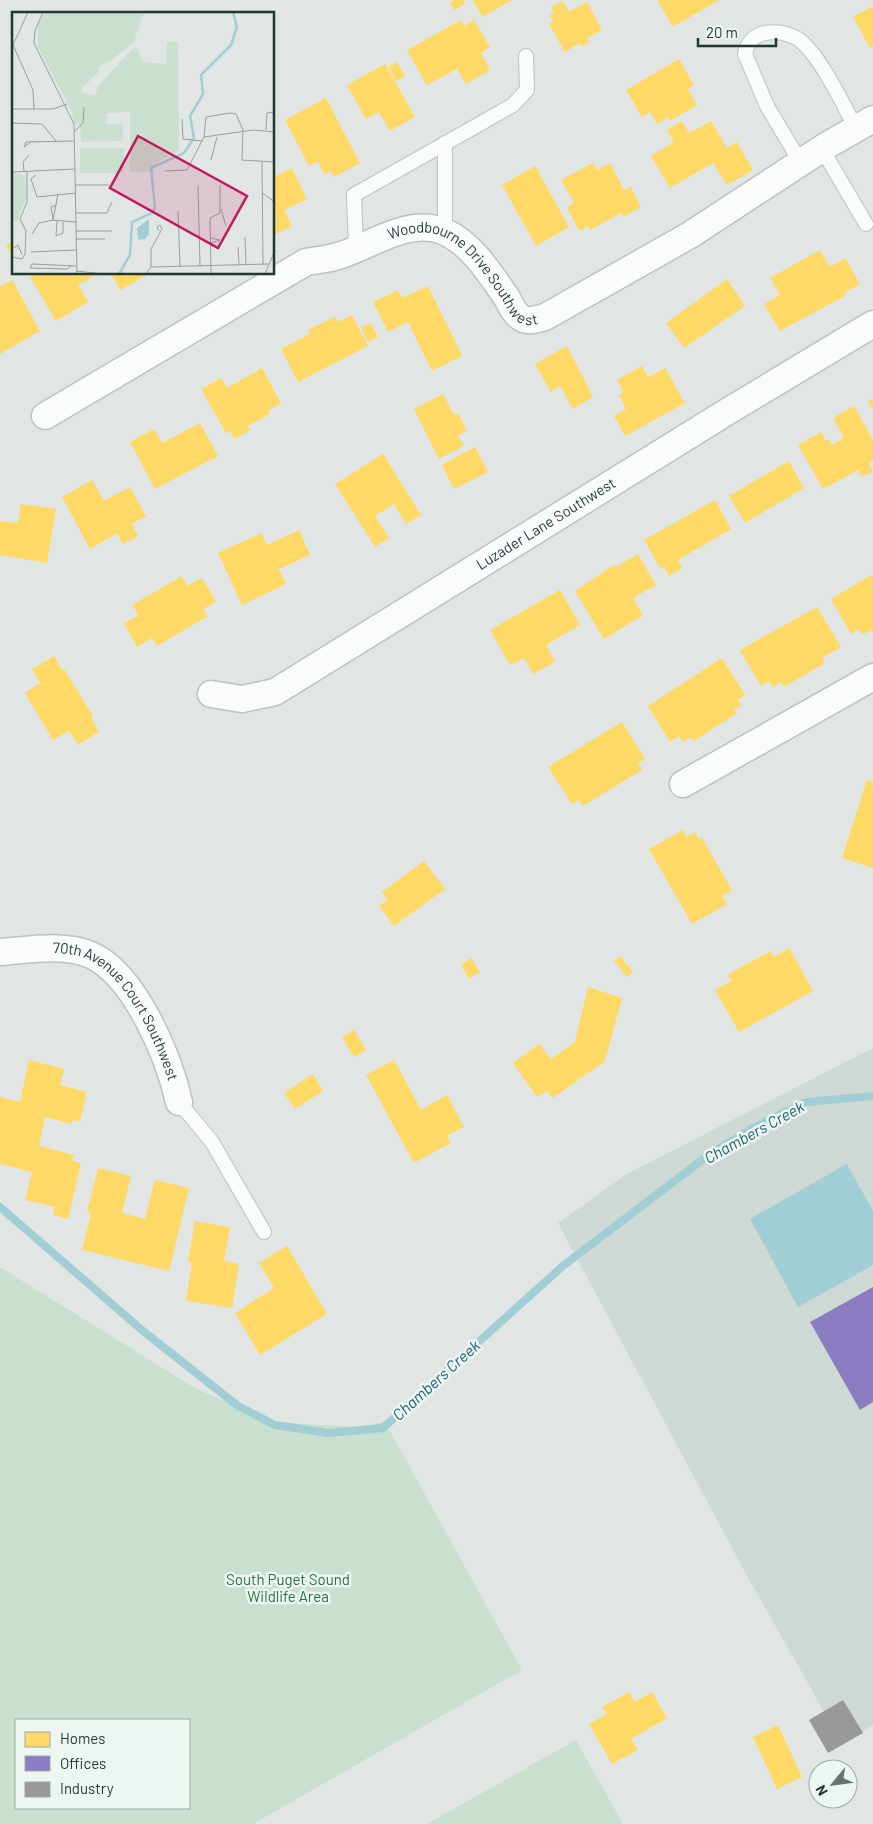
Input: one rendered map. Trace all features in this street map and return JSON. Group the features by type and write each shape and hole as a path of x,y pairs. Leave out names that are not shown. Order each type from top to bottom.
{"street":[{"name":"Woodbourne Drive Southwest","path":"45,416 306,262 343,255 407,229 427,228 445,232 467,248 485,266 520,318 530,321 545,317 690,236 811,156 865,124"},
{"name":"Luzader Lane Southwest","path":"211,694 242,699 275,692 722,415 873,324"},
{"path":"683,784 873,677"},
{"name":"70th Avenue Court Southwest","path":"0,952 66,950 90,954 109,966 130,990 154,1031 167,1058 179,1102"}],"lane":[{"path":"865,124 802,42 786,33 771,32 758,35 749,44 745,54 767,106 811,156 866,224"},
{"path":"356,249 354,195 514,105 527,90 526,56"},
{"path":"445,144 445,232"},
{"path":"179,1102 212,1142 264,1232"}],"shaded area":[{"path":"873,1048 873,1725 842,1743 746,1574 558,1223 627,1174"}],"green space":[{"name":"South Puget Sound Wildlife Area","path":"0,1267 195,1388 271,1422 357,1427 385,1422 522,1670 253,1824 0,1824"},
{"path":"576,1740 623,1824 427,1824"}],"water":[{"path":"847,1164 873,1211 873,1265 798,1307 750,1219"}],"building: Homes":[{"path":"463,0 465,4 454,10 450,2"},
{"path":"473,0 512,0 482,17"},
{"path":"657,0 719,0 673,27"},
{"path":"563,1 569,12 587,2 602,30 587,38 589,42 582,47 580,43 565,52 549,24 553,21 550,14 554,12 551,7"},
{"path":"873,6 873,46 870,48 853,17"},
{"path":"461,20 464,26 474,20 490,47 481,53 490,70 466,84 457,69 427,85 407,50"},
{"path":"679,59 694,85 688,89 697,105 670,121 668,117 657,124 650,112 642,117 626,90"},
{"path":"397,62 405,76 396,81 388,67"},
{"path":"385,64 415,117 390,131 379,112 366,119 347,85"},
{"path":"326,98 360,163 334,177 330,171 324,174 318,161 309,166 285,120"},
{"path":"682,121 689,133 711,121 727,148 737,142 753,170 727,185 713,163 670,188 651,156 674,142 667,130"},
{"path":"593,163 597,170 610,163 624,190 631,187 641,207 623,217 621,213 590,230 588,226 579,231 567,207 574,203 561,180"},
{"path":"535,166 569,227 536,246 502,185"},
{"path":"292,168 307,199 284,210 292,226 275,234 275,176"},
{"path":"12,242 12,255 6,245"},
{"path":"820,250 830,267 845,258 860,284 844,293 845,296 780,331 764,304 780,295 770,278"},
{"path":"34,275 95,275 78,285 88,302 56,321 30,277"},
{"path":"112,275 146,275 121,290"},
{"path":"727,279 745,306 684,348 666,323"},
{"path":"12,280 40,331 0,354 0,287"},
{"path":"428,286 462,356 432,371 408,322 388,332 373,302 398,290 402,298"},
{"path":"352,315 368,346 298,382 281,349 310,334 308,330 335,317 338,322"},
{"path":"371,323 378,337 368,342 361,328"},
{"path":"567,346 593,397 573,409 560,386 551,392 535,364"},
{"path":"642,366 648,377 665,368 685,403 625,436 614,416 626,409 619,395 624,392 617,380"},
{"path":"262,368 281,403 268,411 270,414 248,426 250,430 234,439 230,431 226,433 201,389 221,378 227,388"},
{"path":"443,394 454,415 458,413 467,431 458,435 464,446 439,459 414,409"},
{"path":"873,398 873,411 868,401"},
{"path":"854,406 873,440 873,460 869,463 873,471 862,477 858,470 823,489 798,445 821,432 826,441 829,439 832,445 844,438 833,418"},
{"path":"200,423 218,456 155,489 130,442 154,429 162,443"},
{"path":"475,447 488,472 454,489 442,465"},
{"path":"383,454 421,515 406,524 394,504 375,516 389,538 375,547 335,484"},
{"path":"789,461 804,488 745,523 729,496"},
{"path":"92,480 104,501 130,487 146,516 132,524 138,536 123,544 117,533 90,549 62,497"},
{"path":"715,500 731,529 678,560 682,568 669,576 664,567 661,569 644,540"},
{"path":"21,504 56,509 47,563 0,555 0,521 18,523"},
{"path":"299,530 310,555 279,569 286,584 242,605 218,553 262,533 267,545"},
{"path":"638,554 656,585 633,598 643,615 604,639 575,591 614,565 616,567"},
{"path":"873,574 873,635 871,630 862,635 859,629 851,634 831,599"},
{"path":"182,576 187,586 202,578 216,602 203,609 208,616 157,646 152,638 137,647 124,623 139,615 132,605"},
{"path":"560,590 580,625 546,645 555,662 533,674 524,658 510,665 490,630"},
{"path":"817,607 841,647 822,658 825,663 784,687 781,682 773,687 769,681 761,686 740,650"},
{"path":"54,656 93,716 91,718 99,732 78,745 69,731 53,740 25,693 40,683 32,669"},
{"path":"722,658 745,695 738,700 741,705 734,710 737,713 694,741 691,737 683,742 679,736 670,742 648,706"},
{"path":"622,722 645,759 638,763 642,770 583,806 579,800 572,804 548,767"},
{"path":"867,780 873,782 873,868 842,858"},
{"path":"683,830 687,837 695,832 699,840 702,838 732,890 722,896 727,904 692,924 649,849"},
{"path":"424,861 445,889 394,926 379,906 387,900 382,892"},
{"path":"789,948 813,991 739,1032 715,990 731,981 728,975 750,962 771,951 774,957"},
{"path":"620,956 633,972 627,977 614,961"},
{"path":"471,958 480,972 469,979 461,965"},
{"path":"588,987 622,998 605,1061 553,1098 547,1091 537,1097 513,1063 539,1044 551,1059 575,1042"},
{"path":"354,1030 366,1050 354,1057 342,1037"},
{"path":"29,1060 64,1069 60,1085 87,1092 80,1122 73,1120 72,1124 45,1117 39,1146 74,1155 72,1161 81,1163 68,1219 53,1215 55,1207 25,1200 32,1172 0,1164 0,1097 20,1102"},
{"path":"394,1060 421,1110 447,1095 464,1127 447,1136 451,1143 414,1163 366,1075"},
{"path":"313,1074 323,1091 295,1109 284,1093"},
{"path":"98,1168 131,1176 122,1213 145,1219 155,1180 189,1188 169,1271 82,1250 91,1213 87,1212"},
{"path":"195,1221 230,1227 224,1261 239,1264 232,1308 186,1301 192,1263 188,1262"},
{"path":"287,1246 327,1314 260,1355 235,1313 274,1288 259,1263"},
{"path":"629,1692 635,1702 652,1692 667,1718 631,1739 638,1750 612,1764 589,1724 607,1714 602,1707"},
{"path":"778,1725 802,1777 777,1789 753,1737"}],"building: Offices":[{"path":"873,1287 873,1402 860,1410 810,1322"}],"building: Industry":[{"path":"843,1700 863,1733 828,1753 809,1720"}],"waterway":[{"name":"Chambers Creek","path":"0,1207 143,1331 238,1406 275,1425 328,1433 383,1428 564,1265 710,1154 755,1127 806,1102 873,1096"}]}
